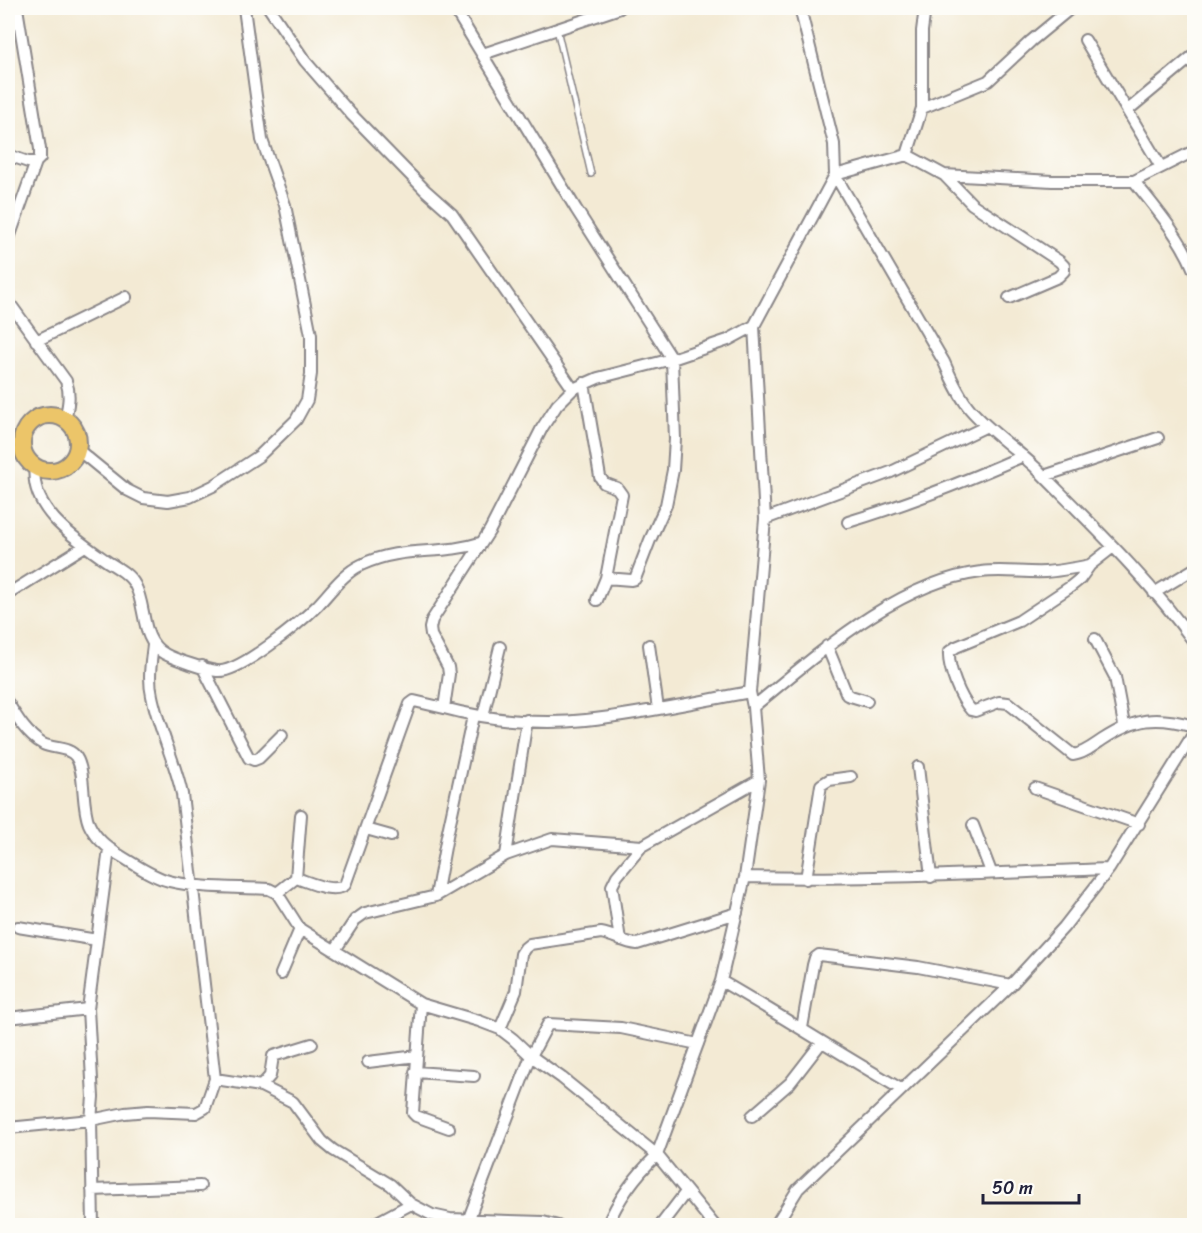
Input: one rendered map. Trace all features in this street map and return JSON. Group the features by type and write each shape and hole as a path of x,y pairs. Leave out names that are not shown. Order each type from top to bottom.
{"main road":[{"path":"8,441 25,431 33,421 52,416 65,420 74,429 78,442 71,461 60,469 47,471 30,462 8,456"},
{"path":"25,431 22,444 30,462"}],"street":[{"path":"8,241 36,162 40,158 17,8"},
{"path":"77,449 127,490 143,498 168,501 190,497 221,482 259,456 296,420 307,400 311,374 311,335 285,205 262,140 244,8"},
{"path":"268,8 305,61 351,114 425,190 452,214 573,389"},
{"path":"454,8 576,209 672,359 675,439 666,505 635,579 606,578"},
{"path":"483,54 620,8"},
{"path":"800,8 834,144 835,175 969,408 1044,476 1113,547 1194,642"},
{"path":"907,155 922,108 922,31 925,8"},
{"path":"922,108 988,81 1031,40 1071,8"},
{"path":"1085,40 1161,167"},
{"path":"1128,110 1194,55"},
{"path":"944,175 1052,181 1134,181 1194,151"},
{"path":"8,155 28,162 36,162"},
{"path":"607,1226 616,1204 640,1171 657,1155 721,981 745,877 759,780 750,692 765,519 754,326 835,175 907,155 944,175 972,204 1064,266 1064,272 1058,277 1009,298"},
{"path":"1134,181 1187,252 1194,270"},
{"path":"36,341 126,297"},
{"path":"8,301 66,381 70,399 65,420"},
{"path":"444,708 449,674 430,628 432,620 490,530 542,428 557,405 573,389 598,378 672,359 728,340 754,326"},
{"path":"584,384 600,477 604,483 617,488 622,495 606,578 597,600"},
{"path":"765,519 891,472 987,426"},
{"path":"1044,476 1158,438"},
{"path":"848,522 890,510 1023,456"},
{"path":"8,1128 91,1120 148,1111 196,1113 205,1108 215,1079 180,783 152,696 150,675 153,645 143,606 135,585 127,574 85,546 55,520 41,500 33,480 30,462"},
{"path":"153,645 165,654 218,671 237,666 260,652 315,607 358,566 399,552 466,548 480,543"},
{"path":"8,594 85,546"},
{"path":"1113,547 1090,565 1080,579 1070,587 1019,621 949,652 948,658 953,676 971,710 975,711 999,702 1008,704 1073,755 1083,752 1124,726 1161,719 1170,719 1194,726"},
{"path":"753,707 827,646 901,598 926,586 982,572 1045,572 1090,565"},
{"path":"1154,593 1194,569"},
{"path":"1095,639 1115,677 1124,726"},
{"path":"649,645 658,709"},
{"path":"827,646 847,695 867,701"},
{"path":"436,896 447,836 478,716 500,647"},
{"path":"202,666 249,758 254,760 259,758 282,735"},
{"path":"296,878 340,889 345,885 410,704 414,700 478,716 527,720 584,720 750,692"},
{"path":"8,703 33,737 45,745 76,755 88,822 94,834 109,849 152,875 169,881 269,889 277,893 300,929 421,1004 500,1029 657,1155 715,1226"},
{"path":"506,855 527,720"},
{"path":"775,1226 798,1189 1011,985 1064,927 1139,824 1194,732"},
{"path":"918,767 931,877"},
{"path":"806,879 821,785 829,780 851,777"},
{"path":"620,940 612,886 616,876 642,846 759,780"},
{"path":"1035,788 1139,824"},
{"path":"277,893 296,878 301,815"},
{"path":"973,825 991,872"},
{"path":"366,829 391,837"},
{"path":"335,950 355,920 365,913 436,896 506,855 552,839 642,846"},
{"path":"93,1226 91,1120 93,1097 88,1008 109,849"},
{"path":"745,877 806,879 931,877 991,872 1108,869"},
{"path":"500,1029 516,991 521,954 530,945 601,933 637,944 737,913"},
{"path":"18,927 97,940"},
{"path":"281,974 300,929"},
{"path":"802,1028 813,965 815,958 819,955 918,967 1011,985"},
{"path":"721,981 901,1089"},
{"path":"421,1004 413,1113 449,1128"},
{"path":"8,1018 88,1008"},
{"path":"469,1218 531,1056 548,1024 621,1028 698,1044"},
{"path":"752,1116 790,1083 821,1043"},
{"path":"261,1086 270,1076 273,1056 312,1044"},
{"path":"368,1062 417,1056"},
{"path":"415,1072 474,1076"},
{"path":"215,1079 261,1086 293,1102 322,1141 333,1150 391,1185 411,1204 432,1215 450,1219 543,1222 558,1226"},
{"path":"92,1190 200,1186"},
{"path":"660,1226 686,1191"},
{"path":"370,1226 411,1204"}],"lane":[{"path":"557,29 591,174"}]}
